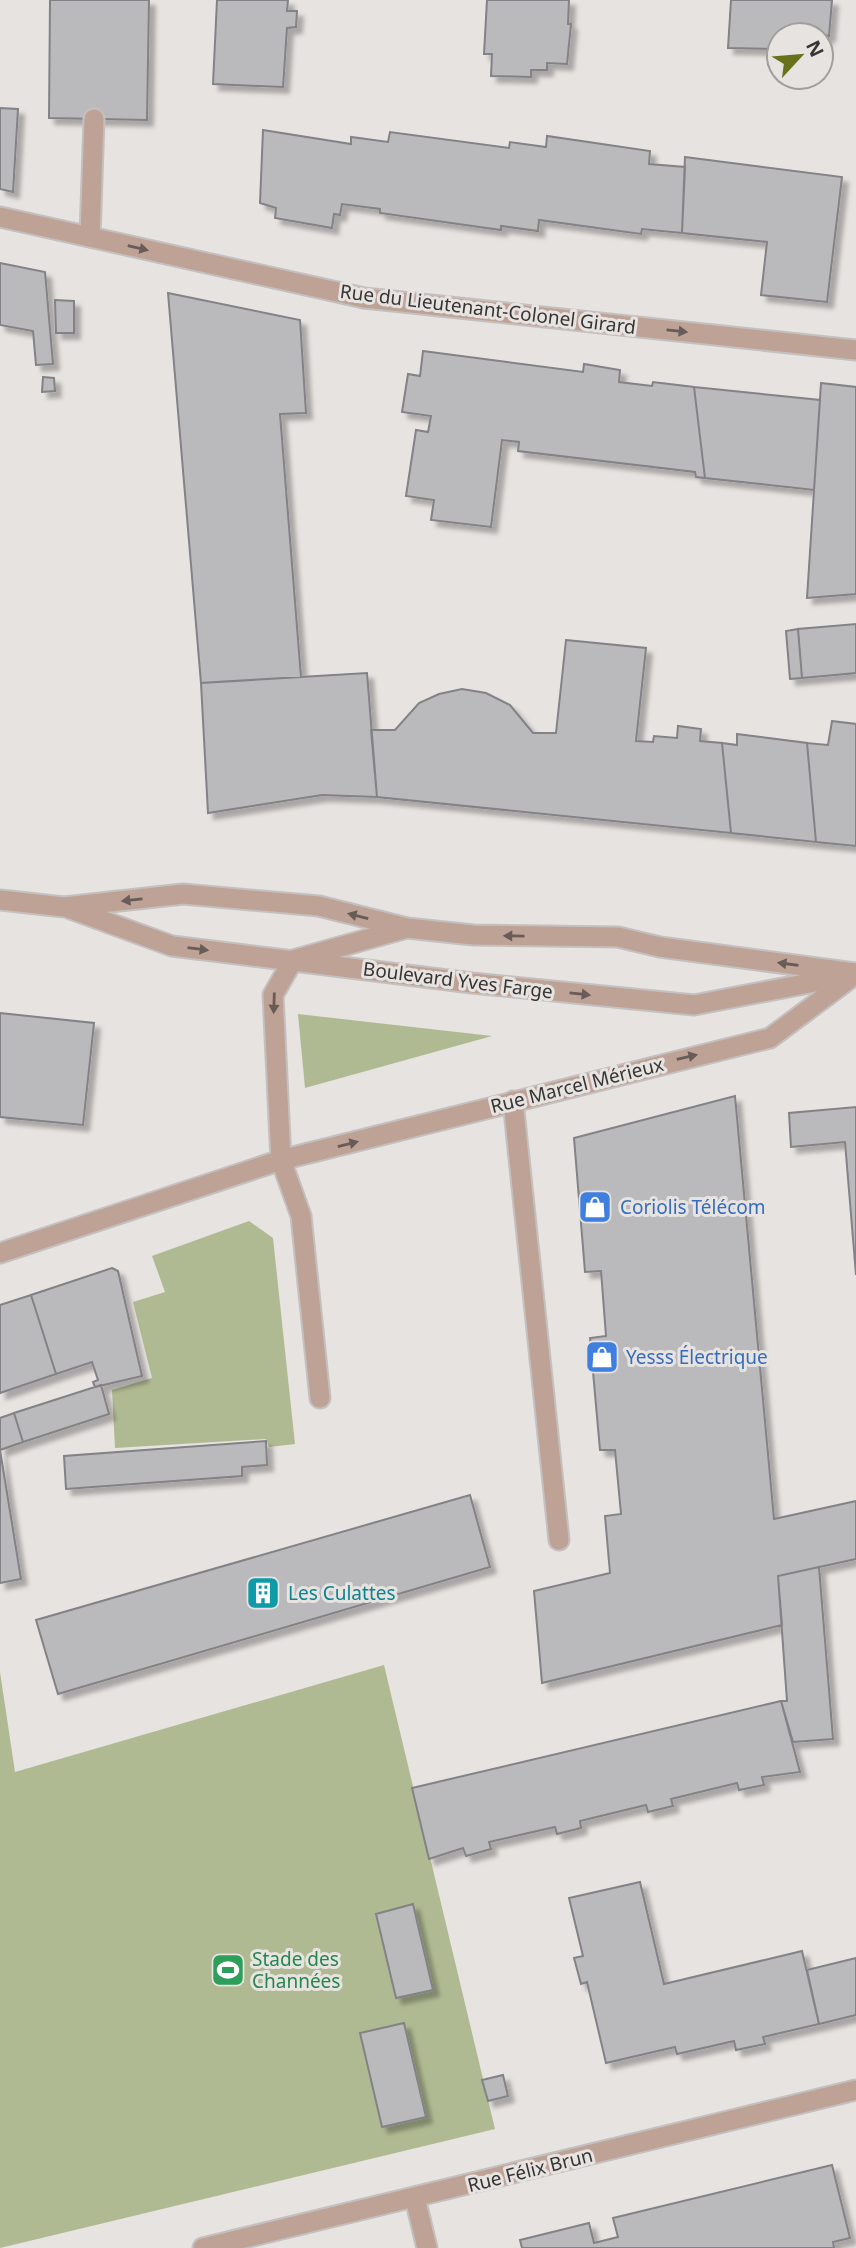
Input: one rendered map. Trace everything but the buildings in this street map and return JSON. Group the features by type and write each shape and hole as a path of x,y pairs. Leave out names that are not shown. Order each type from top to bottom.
{"street":[{"path":"90,237 94,119"},
{"name":"Rue du Lieutenant-Colonel Girard","path":"0,217 365,298 856,351"},
{"name":"Boulevard Yves Farge","path":"0,900 64,907 183,894 319,906 407,928 473,935 618,937 660,947 856,974"},
{"name":"Boulevard Yves Farge","path":"64,907 172,946 694,1005 856,974"},
{"path":"320,1398 301,1216 282,1160 272,995 293,960 407,928"},
{"name":"Rue Marcel Mérieux","path":"0,1252 282,1160 770,1038 856,974"},
{"path":"513,1101 559,1540"},
{"name":"Rue Félix Brun","path":"203,2248 856,2090"},
{"path":"415,2198 427,2248"}],"green space":[{"path":"298,1014 492,1036 305,1088"},
{"path":"249,1221 273,1238 295,1444 269,1447 266,1439 115,1448 112,1390 152,1378 133,1302 165,1292 152,1256"},
{"name":"Stade des Channées","path":"384,1665 495,2129 0,2248 0,1672 15,1772"}],"place":[{"name":"Coriolis Télécom","path":"595,1207"},
{"name":"Yesss Électrique","path":"602,1357"},
{"name":"Les Culattes","path":"263,1593"},
{"name":"Stade des Channées","path":"228,1970"}]}
